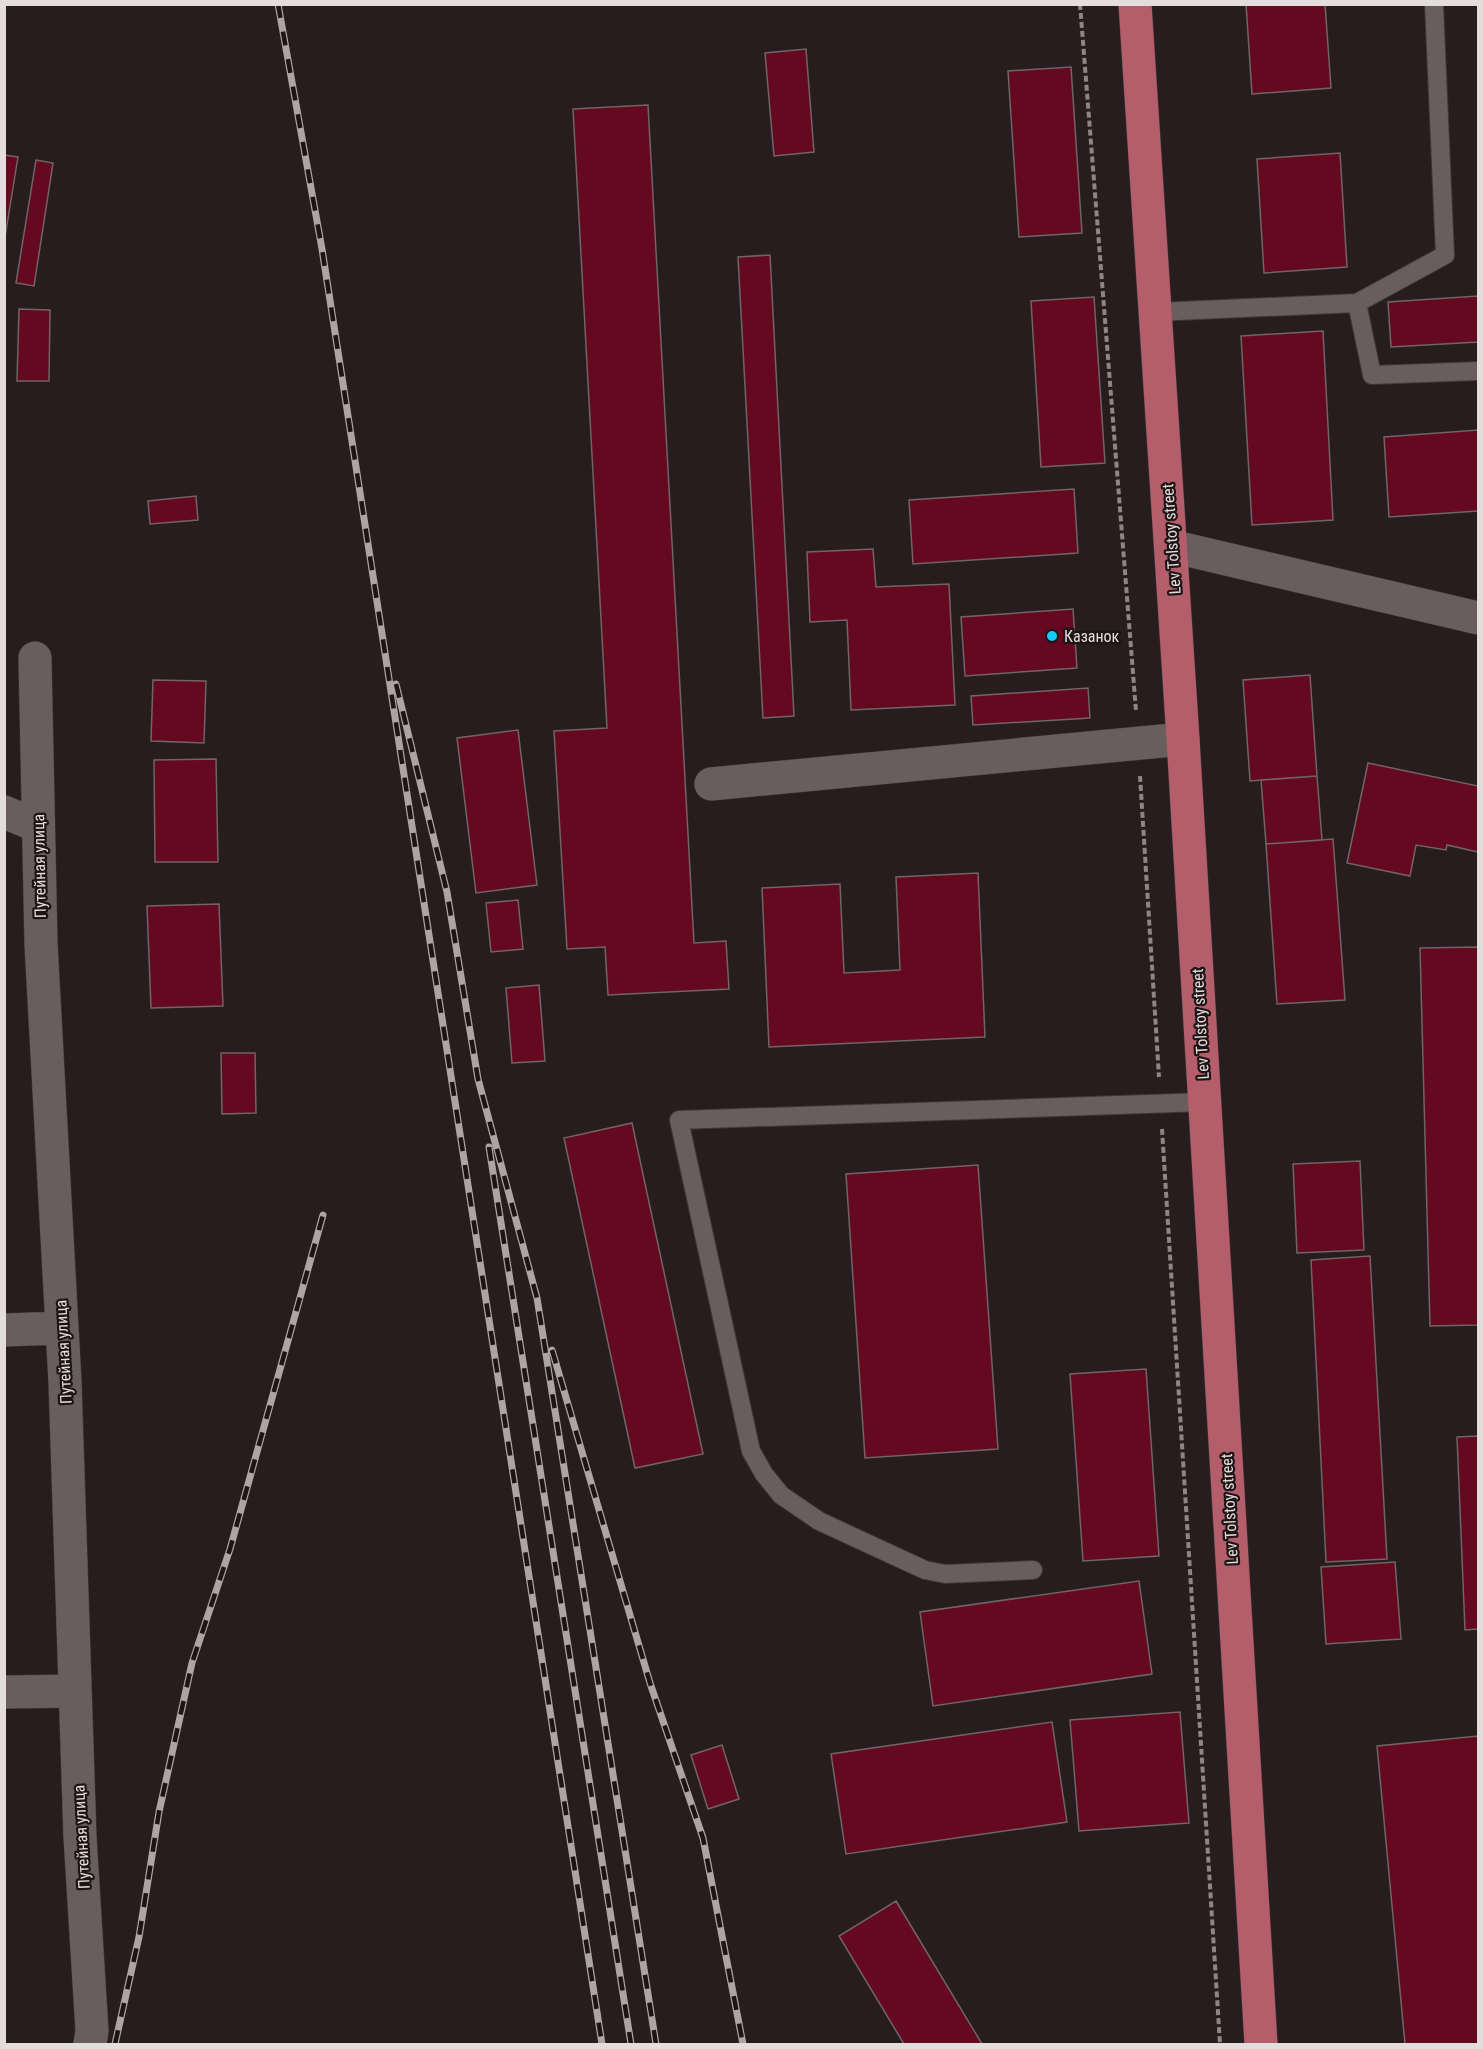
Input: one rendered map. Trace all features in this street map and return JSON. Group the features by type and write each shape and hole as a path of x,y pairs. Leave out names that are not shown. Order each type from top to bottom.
{"main road":[{"name":"Lev Tolstoy street","path":"1135,4 1183,739 1261,2044"}],"street":[{"path":"1171,546 1479,618"},
{"name":"Путейная улица","path":"34,658 41,944 62,1328 80,1837 92,2031 90,2044"},
{"path":"711,784 1183,739"},
{"path":"4,812 38,826"},
{"path":"4,1330 62,1328"},
{"path":"4,1692 75,1691"}],"lane":[{"path":"1156,312 1357,303 1445,255 1434,4"},
{"path":"1357,303 1372,375 1479,371"},
{"path":"1033,1570 945,1574 925,1570 819,1521 781,1494 764,1474 751,1451 679,1120 1205,1102"}],"path":[{"path":"1080,4 1138,743 1220,2044"}],"building":[{"path":"1246,4 1325,4 1331,88 1252,94"},
{"path":"806,49 814,152 774,156 765,53"},
{"path":"1071,67 1082,233 1019,237 1008,71"},
{"path":"648,105 694,943 726,941 729,989 608,995 605,947 567,949 554,731 607,728 573,109"},
{"path":"1340,153 1347,267 1264,273 1257,159"},
{"path":"4,155 18,157 4,243"},
{"path":"36,160 53,163 34,286 16,283"},
{"path":"770,255 794,716 763,718 738,257"},
{"path":"1478,296 1478,342 1391,347 1388,302"},
{"path":"1094,297 1105,463 1041,467 1031,301"},
{"path":"19,309 50,310 49,381 17,381"},
{"path":"1323,331 1333,520 1252,525 1241,336"},
{"path":"1478,430 1478,511 1389,517 1384,437"},
{"path":"1074,489 1078,553 913,564 909,500"},
{"path":"196,496 198,520 150,524 148,501"},
{"path":"873,549 876,587 949,584 955,705 851,710 847,620 810,622 807,552"},
{"path":"1073,609 1077,668 965,676 961,617"},
{"path":"1310,675 1317,776 1250,781 1243,680"},
{"path":"153,680 206,681 204,743 151,741"},
{"path":"1088,688 1090,718 973,725 971,696"},
{"path":"518,730 537,885 476,893 457,738"},
{"path":"216,759 218,862 155,862 154,760"},
{"path":"1368,763 1478,786 1478,852 1447,845 1446,850 1416,845 1410,876 1347,863"},
{"path":"1317,776 1322,840 1266,844 1261,780"},
{"path":"1333,839 1345,1000 1277,1004 1266,844"},
{"path":"978,873 985,1037 769,1047 762,888 840,884 844,973 900,970 896,877"},
{"path":"518,900 523,949 491,952 486,903"},
{"path":"219,904 223,1006 151,1008 147,906"},
{"path":"1478,947 1478,1325 1430,1326 1420,948"},
{"path":"539,985 545,1061 512,1063 506,988"},
{"path":"221,1053 255,1053 256,1113 222,1114"},
{"path":"632,1123 703,1454 635,1468 564,1138"},
{"path":"1360,1161 1364,1250 1297,1253 1293,1164"},
{"path":"978,1165 998,1449 865,1458 846,1174"},
{"path":"1370,1256 1387,1559 1326,1562 1311,1260"},
{"path":"1146,1369 1159,1556 1083,1561 1070,1374"},
{"path":"1478,1436 1478,1629 1465,1630 1457,1437"},
{"path":"1395,1562 1401,1639 1326,1644 1321,1567"},
{"path":"1139,1581 1152,1674 933,1706 920,1612"},
{"path":"1180,1712 1189,1823 1079,1831 1070,1720"},
{"path":"1052,1722 1067,1822 846,1854 831,1754"},
{"path":"1478,1736 1478,2044 1405,2044 1377,1746"},
{"path":"722,1745 739,1799 708,1809 691,1755"},
{"path":"896,1901 982,2044 904,2044 839,1936"}],"railway":[{"path":"278,4 322,249 602,2044"},
{"path":"396,684 447,892 478,1079 537,1298 656,2044"},
{"path":"489,1147 631,2044"},
{"path":"115,2044 139,1937 159,1812 192,1663 230,1549 323,1215"},
{"path":"552,1350 650,1683 703,1838 743,2044"}],"place":[{"name":"Казанок","path":"1052,636"}]}
